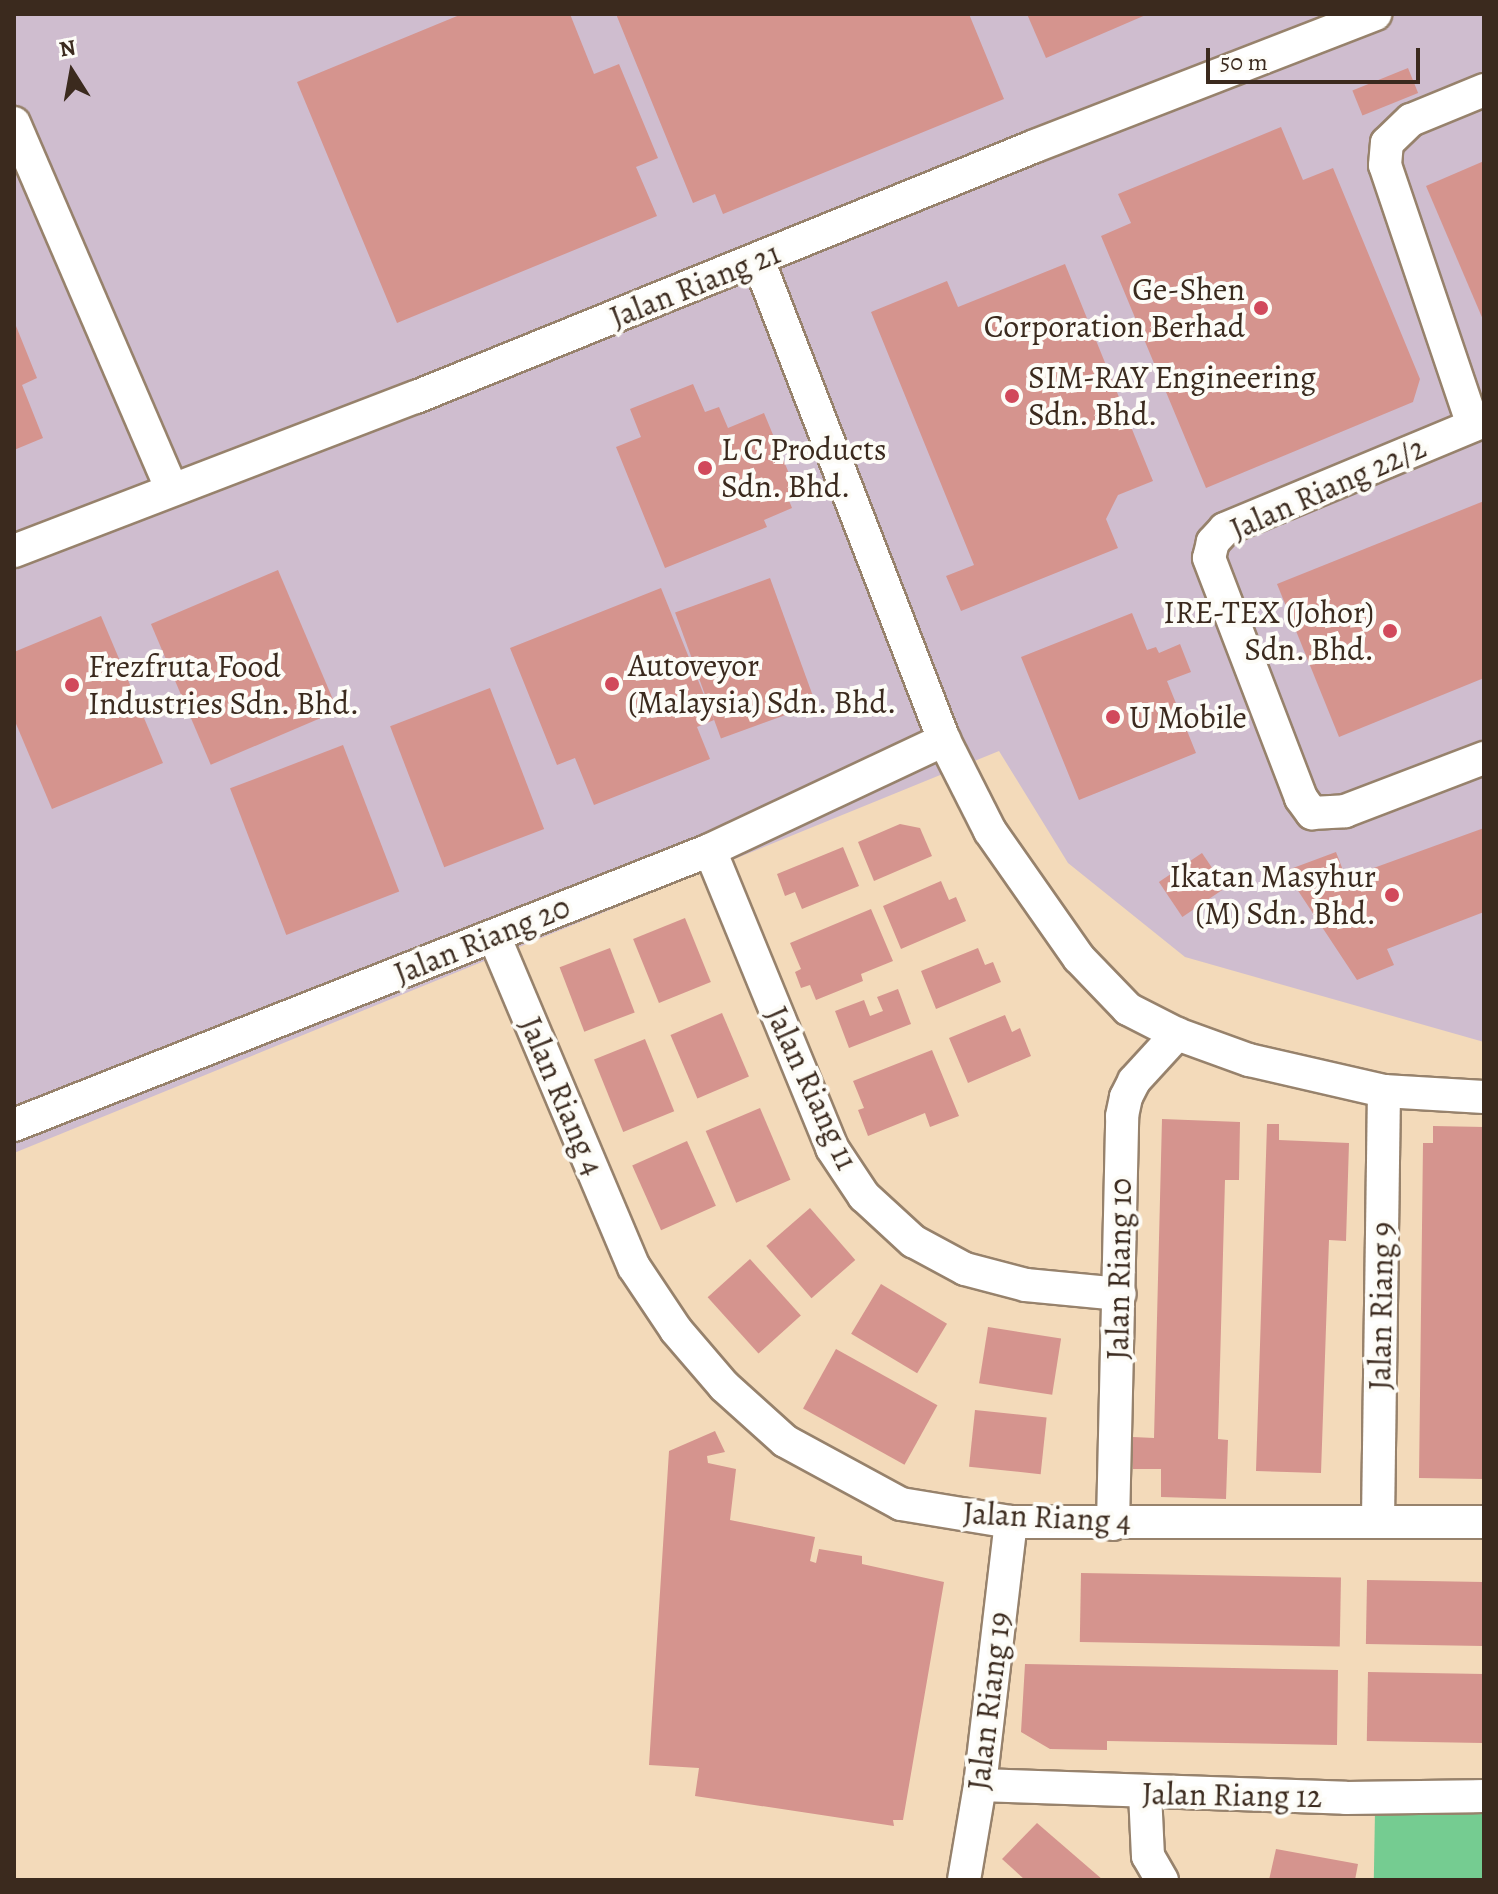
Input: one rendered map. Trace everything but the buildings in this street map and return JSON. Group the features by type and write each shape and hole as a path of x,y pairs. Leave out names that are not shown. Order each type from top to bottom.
{"street":[{"name":"Jalan Riang 21","path":"14,551 171,488 416,397 1035,146 1375,14"},
{"path":"1478,423 1385,165 1387,143 1411,120 1484,90"},
{"path":"14,123 171,488"},
{"path":"758,260 944,740 990,831 1079,958 1128,1009 1177,1034 1249,1060 1384,1091 1484,1097"},
{"name":"Jalan Riang 22/2","path":"1478,423 1225,529 1213,542 1209,558 1301,798 1312,813 1345,811 1484,758"},
{"name":"Jalan Riang 20","path":"14,1125 710,850 944,740"},
{"name":"Jalan Riang 11","path":"710,850 832,1148 864,1196 913,1241 965,1269 1026,1285 1120,1294"},
{"name":"Jalan Riang 4","path":"494,936 634,1267 676,1330 724,1386 785,1441 901,1504 1011,1522 1484,1522"},
{"name":"Jalan Riang 10","path":"1113,1524 1122,1116 1134,1081 1177,1034"},
{"name":"Jalan Riang 9","path":"1378,1520 1384,1091"},
{"name":"Jalan Riang 19","path":"964,1880 980,1785 1011,1522"},
{"name":"Jalan Riang 12","path":"980,1785 1145,1793 1484,1796"},
{"path":"1145,1793 1148,1856 1162,1880"}],"shaded area":[{"path":"14,14 1484,14 1484,1042 1185,957 1068,863 999,751 14,1153"}],"green space":[{"path":"1375,1811 1484,1813 1483,1880 1374,1880"}],"place":[{"name":"Ge-Shen Corporation Berhad","path":"1261,308"},
{"name":"SIM-RAY Engineering Sdn. Bhd.","path":"1012,396"},
{"name":"L C Products Sdn. Bhd.","path":"705,468"},
{"name":"IRE-TEX (Johor) Sdn. Bhd.","path":"1390,631"},
{"name":"Autoveyor (Malaysia) Sdn. Bhd.","path":"612,684"},
{"name":"Frezfruta Food Industries Sdn. Bhd.","path":"72,685"},
{"name":"U Mobile","path":"1113,717"},
{"name":"Ikatan Masyhur (M) Sdn. Bhd.","path":"1392,895"}]}
